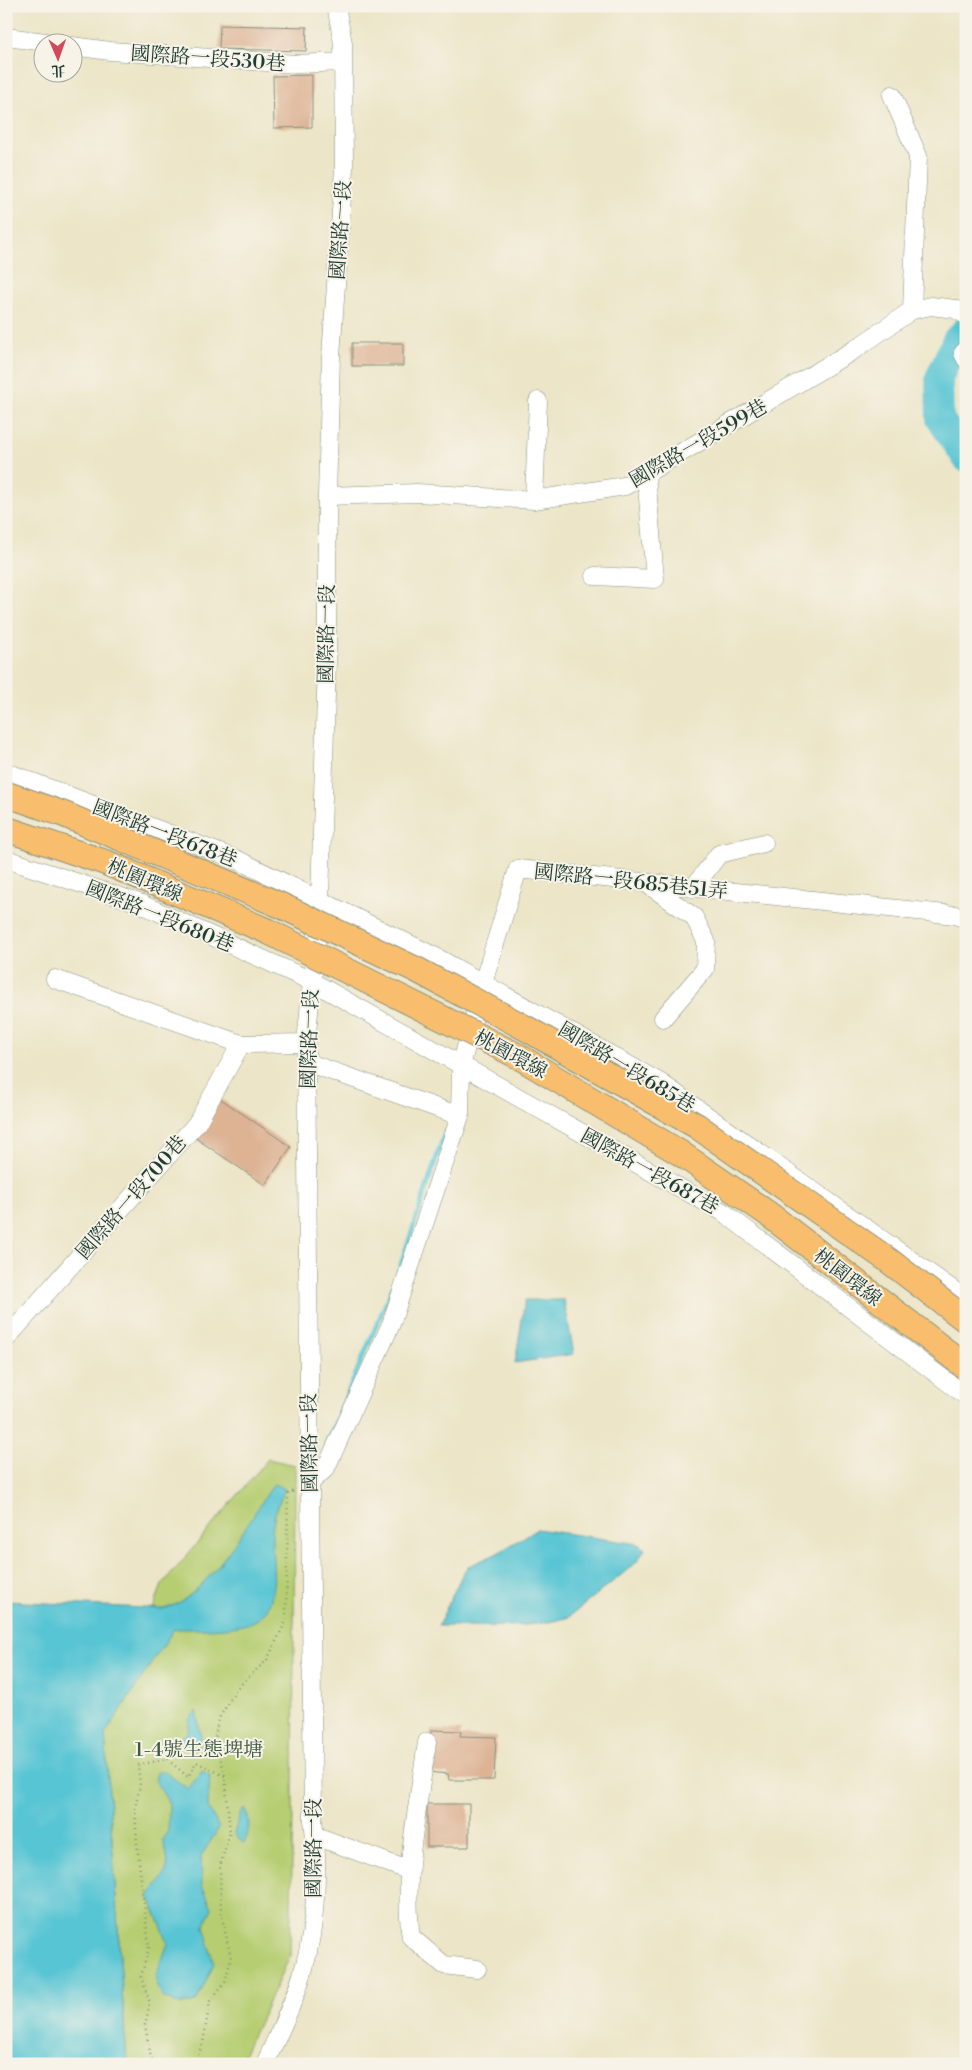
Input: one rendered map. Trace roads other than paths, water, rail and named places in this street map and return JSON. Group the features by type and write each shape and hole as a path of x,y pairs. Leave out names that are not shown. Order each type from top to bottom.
{"highway":[{"name":"桃園環線","path":"6,794 63,814 280,905 417,970 529,1030 697,1126 888,1260 966,1320"},
{"name":"桃園環線","path":"6,829 107,863 267,931 518,1056 696,1164 767,1213 966,1366"}],"street":[{"name":"國際路一段","path":"265,2064 294,2000 304,1969 310,1941 314,1902 316,1836 313,1820 306,1043 320,900 331,357 344,168 343,43 336,6"},
{"path":"6,37 32,40"},
{"name":"國際路一段530巷","path":"82,47 296,64 343,62"},
{"path":"892,95 918,156 912,310"},
{"name":"國際路一段599巷","path":"327,496 417,493 534,500 625,486 854,350 912,310 931,306 960,312"},
{"path":"966,350 963,352 966,359"},
{"path":"534,500 538,401"},
{"path":"595,576 654,579 646,475"},
{"name":"國際路一段678巷","path":"6,772 238,860 320,900"},
{"path":"693,888 718,854 764,843"},
{"name":"國際路一段680巷","path":"6,859 139,903 311,981"},
{"name":"國際路一段685巷51弄","path":"309,1484 326,1468 391,1324 460,1116 461,1066 483,983 518,869 955,915 966,919"},
{"path":"646,882 694,917 706,941 705,969 664,1018"},
{"name":"國際路一段685巷","path":"320,900 436,957 661,1083 966,1298"},
{"path":"55,979 241,1044 306,1043"},
{"name":"國際路一段687巷","path":"311,981 723,1212 966,1396"},
{"name":"國際路一段700巷","path":"6,1339 197,1123 241,1044"},
{"path":"306,1062 460,1116"},
{"path":"427,1742 410,1871 408,1914 412,1937 444,1965 477,1970"},
{"path":"316,1836 410,1871"}],"water":[{"path":"525,1300 564,1300 574,1354 515,1363"},
{"path":"274,1484 285,1489 274,1520 272,1538 274,1582 268,1608 260,1618 239,1626 211,1629 174,1629 105,1734 127,2064 6,2064 6,1601 163,1609 179,1602 195,1591 210,1575 239,1537"},
{"path":"537,1529 638,1544 645,1549 637,1562 569,1617 537,1624 438,1626 463,1573 469,1566 498,1553"},
{"path":"196,1711 202,1743 194,1750 173,1740 188,1733 189,1720"},
{"path":"202,1771 210,1775 208,1807 219,1828 201,1856 202,1885 212,1908 204,1926 214,1964 196,2002 180,2005 162,1997 155,1979 168,1943 149,1896 166,1870 167,1857 162,1840 168,1831 169,1803 155,1781 157,1772 165,1772 188,1789"},
{"path":"244,1808 249,1826 244,1844 234,1833"}],"waterway":[{"path":"966,330 956,340 939,378 940,419 966,458"},
{"path":"326,1444 396,1279 445,1132"}],"park label":[{"name":"1-4號生態埤塘","path":"199,1749"}]}
